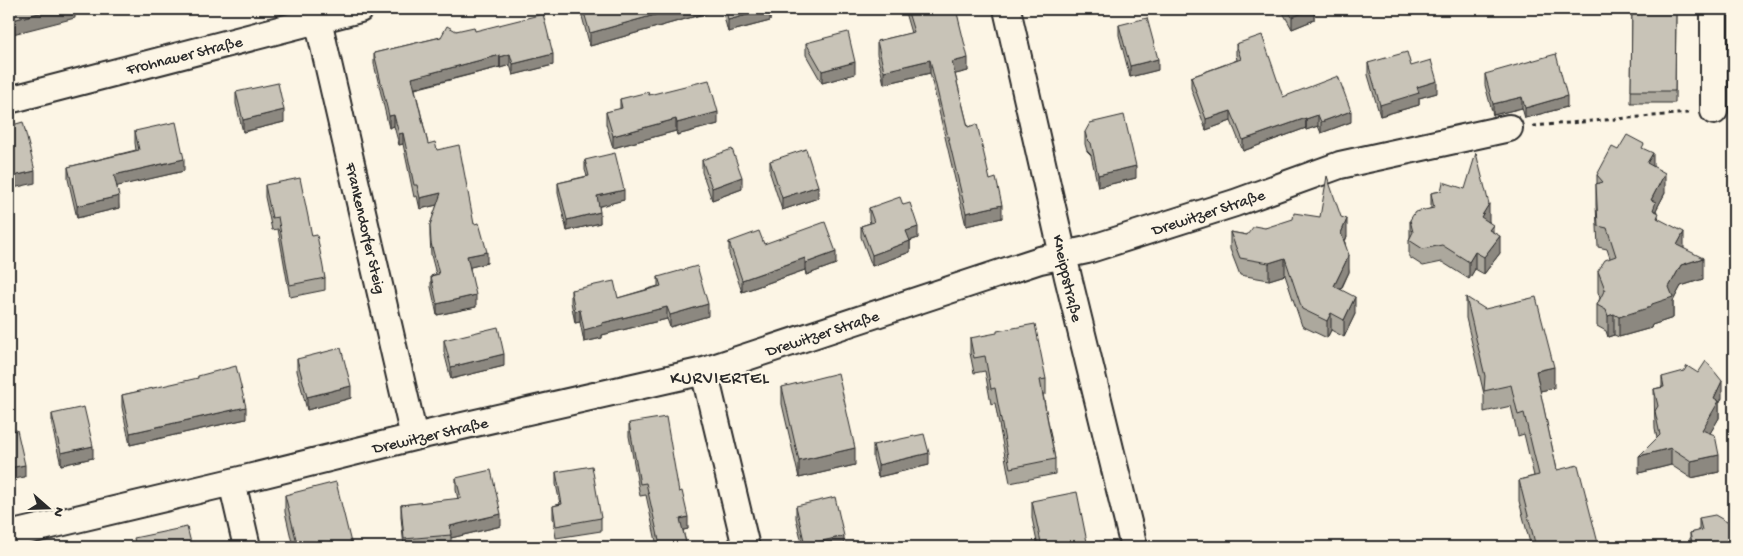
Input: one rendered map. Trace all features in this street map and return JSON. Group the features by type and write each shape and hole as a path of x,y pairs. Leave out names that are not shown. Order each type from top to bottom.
{"street":[{"name":"Frohnauer Straße","path":"9,100 360,9"},
{"name":"Kneippstraße","path":"1007,9 1063,255 1134,547"},
{"path":"1714,9 1714,111"},
{"name":"Frankendorfer Steig","path":"318,20 414,437"},
{"name":"Drewitzer Straße","path":"9,534 704,370 1040,260 1087,250 1235,203 1340,165 1509,128"},
{"path":"704,370 746,547"},
{"path":"232,482 247,547"}],"path":[{"path":"1509,128 1714,111"}],"building":[{"path":"9,9 54,9 9,21"},
{"path":"583,9 676,9 590,33"},
{"path":"726,9 769,9 728,20"},
{"path":"907,9 956,9 968,58 952,62 968,127 977,124 990,180 996,178 1002,205 966,213 930,60 884,71 877,41 914,32"},
{"path":"1287,9 1313,9 1292,17"},
{"path":"1632,9 1676,9 1675,91 1631,91"},
{"path":"543,14 553,54 513,64 510,54 500,57 500,55 412,78 428,144 435,142 437,150 459,145 474,224 479,223 487,252 467,256 476,295 437,304 431,276 439,274 431,243 430,225 441,193 420,198 417,185 414,185 403,133 399,134 394,115 389,116 374,53 441,37 447,26 456,31 474,27 475,31"},
{"path":"1147,18 1158,59 1130,66 1119,25"},
{"path":"848,32 855,62 822,71 806,43"},
{"path":"1262,35 1283,97 1338,76 1351,111 1321,122 1318,115 1306,118 1243,140 1231,111 1206,119 1191,77 1241,59 1236,44"},
{"path":"1407,52 1411,66 1431,60 1437,81 1417,87 1419,93 1380,105 1368,63"},
{"path":"1556,54 1567,96 1525,108 1522,97 1493,104 1485,74"},
{"path":"709,80 718,112 677,123 676,119 613,136 606,112 622,108 620,99 648,92 649,95"},
{"path":"278,83 284,110 243,120 236,92"},
{"path":"1124,115 1136,166 1098,175 1091,143 1087,139 1085,132 1090,123"},
{"path":"23,122 35,171 9,177 9,126"},
{"path":"176,122 184,159 114,175 119,196 77,206 68,167 139,150 135,131"},
{"path":"1627,135 1644,144 1642,148 1653,153 1647,163 1665,173 1651,200 1656,202 1653,210 1659,213 1657,218 1684,232 1677,245 1703,258 1681,265 1669,287 1673,297 1652,304 1651,307 1619,317 1614,314 1608,316 1606,310 1597,305 1605,289 1598,271 1605,260 1616,256 1607,228 1598,226 1596,184 1603,182 1597,175 1612,147 1618,150"},
{"path":"732,149 742,177 712,188 702,160"},
{"path":"806,149 818,186 782,198 770,161"},
{"path":"615,153 624,190 597,196 600,212 567,220 558,183 589,176 585,160"},
{"path":"1476,153 1489,204 1481,217 1493,225 1489,230 1500,236 1484,257 1475,252 1469,262 1442,245 1423,249 1409,240 1413,232 1410,220 1415,212 1434,208 1431,193 1441,191 1443,182 1465,189"},
{"path":"1327,176 1341,217 1347,219 1341,233 1349,255 1334,286 1355,297 1344,320 1331,313 1327,321 1302,309 1285,258 1269,263 1240,258 1230,232 1247,235 1254,226 1265,228 1293,219 1294,213 1320,217"},
{"path":"300,178 312,236 317,235 325,278 290,285 278,217 272,218 265,185"},
{"path":"900,197 903,205 910,203 918,227 906,231 910,241 872,255 861,226 874,222 869,208"},
{"path":"825,222 836,252 806,263 805,258 742,280 729,242 759,231 764,244"},
{"path":"697,266 708,304 670,315 667,307 602,323 602,325 584,330 580,310 575,311 571,290 614,281 618,298 661,286 658,277"},
{"path":"1466,297 1485,309 1536,297 1554,367 1536,371 1557,470 1578,465 1599,547 1536,547 1519,480 1539,475 1524,413 1518,415 1511,385 1484,391 1485,376"},
{"path":"1035,324 1046,379 1040,380 1055,459 1010,468 995,388 991,389 985,356 974,358 970,338"},
{"path":"498,327 504,354 451,367 444,340"},
{"path":"341,348 351,386 307,397 297,359"},
{"path":"1706,361 1722,381 1714,398 1719,401 1702,430 1715,435 1719,455 1691,461 1671,448 1639,456 1660,435 1655,411 1658,406 1654,389 1664,387 1662,377 1684,371 1687,366 1698,373"},
{"path":"236,366 246,407 130,433 122,395 198,378 198,376"},
{"path":"838,373 855,448 799,461 782,387"},
{"path":"84,407 93,446 61,453 52,414"},
{"path":"666,417 679,492 682,491 688,517 680,519 687,547 651,547 660,545 646,483 640,484 629,423"},
{"path":"17,430 25,465 9,468 9,431"},
{"path":"924,434 929,453 878,465 873,445"},
{"path":"592,466 601,518 556,526 553,506 562,504 556,472"},
{"path":"491,470 501,514 450,526 451,535 404,539 401,505 461,498 456,478"},
{"path":"336,482 352,547 298,547 285,495"},
{"path":"1077,492 1088,547 1042,547 1032,501"},
{"path":"835,497 844,536 805,545 796,506"},
{"path":"1715,515 1734,526 1734,547 1693,547 1690,533 1702,530 1699,518"},
{"path":"187,527 192,547 136,547 134,538"}],"district":[{"name":"KURVIERTEL","path":"720,377"}]}
